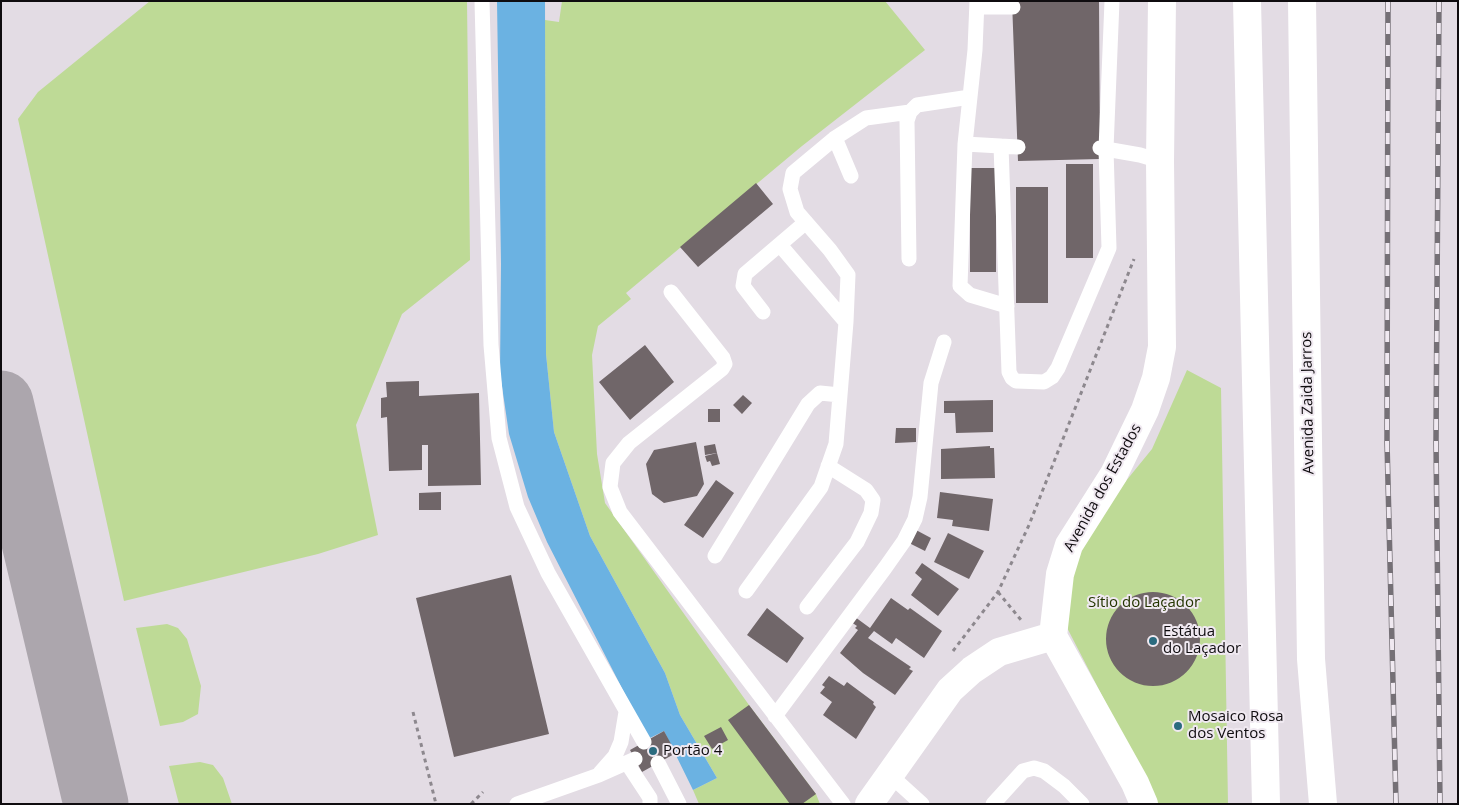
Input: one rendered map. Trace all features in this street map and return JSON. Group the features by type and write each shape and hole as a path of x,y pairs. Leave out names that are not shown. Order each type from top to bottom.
{"main road":[{"name":"Avenida dos Estados","path":"1042,640 1069,545 1114,474 1145,410 1156,378 1162,347 1160,161 1162,1"},
{"path":"1247,1 1266,804"},
{"name":"Avenida Zaida Jarros","path":"1302,1 1311,659 1323,804"},
{"path":"869,804 950,690 972,670 999,652 1042,640 1135,783 1144,804"}],"lane":[{"path":"482,1 491,345 499,438 517,507 548,573 644,742"},
{"path":"1001,146 1009,372 1016,381 1044,382 1052,377 1058,368 1109,248 1103,148 1107,2"},
{"path":"1007,306 970,295 960,286 965,144 975,50 977,4 1013,7"},
{"path":"909,259 907,121 910,112 917,105 970,97"},
{"path":"746,591 821,487 836,444 848,275 798,212 790,189 793,172 835,138 866,118 910,112"},
{"path":"835,138 851,176"},
{"path":"965,144 1018,147"},
{"path":"1103,148 1160,161"},
{"path":"763,312 743,286 745,274 806,222"},
{"path":"780,244 846,322"},
{"path":"671,292 723,358 725,364 722,369 629,444 613,463 610,487 620,512 843,804"},
{"path":"775,716 885,568 904,541 915,519 922,482 925,431 931,383 944,342"},
{"path":"715,556 808,404 820,393 840,395"},
{"path":"807,607 857,542 871,513 872,500 866,490 828,466"},
{"path":"598,775 615,756 622,742 626,712"},
{"path":"517,804 534,801 631,761 650,798 650,804"},
{"path":"658,763 679,804"},
{"path":"993,804 1022,771 1034,768 1044,771 1064,786 1082,804"},
{"path":"890,775 922,804"}],"path":[{"path":"951,652 998,592 1028,525 1136,254"},
{"path":"998,592 1029,630 1042,640"},
{"path":"412,712 436,804"},
{"path":"471,804 483,792"}],"green space":[{"path":"150,1 467,1 470,260 402,314 356,425 378,535 318,554 124,601 18,119 38,92"},
{"path":"562,1 885,1 925,50 802,146 626,293 631,299 598,326 592,355 597,454 605,503 749,705 816,794 820,804 699,804 693,790 717,778 680,715 665,673 590,536 554,432 546,354 545,20 559,22"},
{"name":"Sítio do Laçador","path":"1187,370 1221,388 1228,804 1158,804 1062,618 1086,530 1152,449"},
{"path":"167,624 178,628 187,639 201,686 198,714 183,722 160,726 136,628"},
{"path":"200,762 213,765 223,778 232,804 179,804 169,766"}],"water":[{"path":"497,1 545,1 546,354 554,432 590,536 665,673 680,715 717,778 693,790 664,731 648,739 547,542 528,497 509,434 500,373 501,264"}],"building":[{"path":"1012,1 1099,1 1100,159 1018,161"},
{"path":"1066,164 1093,164 1093,258 1066,258"},
{"path":"970,168 996,168 996,272 970,272"},
{"path":"756,183 773,204 698,267 680,247"},
{"path":"1016,187 1048,187 1048,303 1016,303"},
{"path":"645,345 674,382 630,420 599,382"},
{"path":"419,381 419,396 479,393 481,485 428,486 428,445 422,445 422,470 389,471 387,417 381,418 381,398 387,397 386,382"},
{"path":"743,395 752,403 742,414 733,405"},
{"path":"993,400 993,432 956,433 955,413 944,413 944,401"},
{"path":"708,409 720,409 720,422 708,422"},
{"path":"896,428 916,428 916,442 895,443"},
{"path":"696,442 704,484 697,496 664,503 652,494 646,464 654,450"},
{"path":"715,444 717,453 705,455 704,446"},
{"path":"990,446 990,448 994,448 995,478 941,479 941,449"},
{"path":"717,453 720,464 712,466 710,461 707,462 705,456"},
{"path":"716,480 734,493 703,538 684,525"},
{"path":"441,492 441,510 419,510 419,493"},
{"path":"940,492 993,499 989,531 952,526 953,520 937,518"},
{"path":"916,530 931,538 925,551 909,543"},
{"path":"948,533 984,551 969,579 934,562"},
{"path":"922,563 959,589 938,616 911,595 922,579 915,573"},
{"path":"511,575 549,734 454,757 416,598"},
{"name":"Estátua do Laçador","path":"1153,592 1171,596 1186,606 1196,621 1200,639 1196,657 1186,672 1171,682 1153,686 1135,682 1120,672 1110,657 1106,639 1110,621 1120,606 1135,596"},
{"path":"891,598 908,610 910,608 942,631 924,658 896,638 892,644 874,631 868,638 911,667 909,669 913,671 895,695 863,673 840,653 858,630 855,628 857,626 851,622 855,617 870,628"},
{"path":"767,608 804,638 787,663 747,635"},
{"path":"829,676 844,686 847,682 874,702 873,704 876,707 856,739 823,715 832,702 820,693 825,687 822,685"},
{"path":"749,705 816,794 802,804 790,804 728,720"},
{"path":"721,727 728,740 712,749 704,736"},
{"name":"Portão 4","path":"664,731 676,753 642,772 630,750"}],"taxiway":[{"path":"1,403 96,804"}],"railway":[{"path":"1388,1 1387,442 1396,804"},
{"path":"1439,1 1436,441 1440,804"}],"place":[{"name":"Estátua do Laçador","path":"1153,641"},
{"name":"Mosaico Rosa dos Ventos","path":"1178,726"},
{"name":"Portão 4","path":"653,751"}]}
